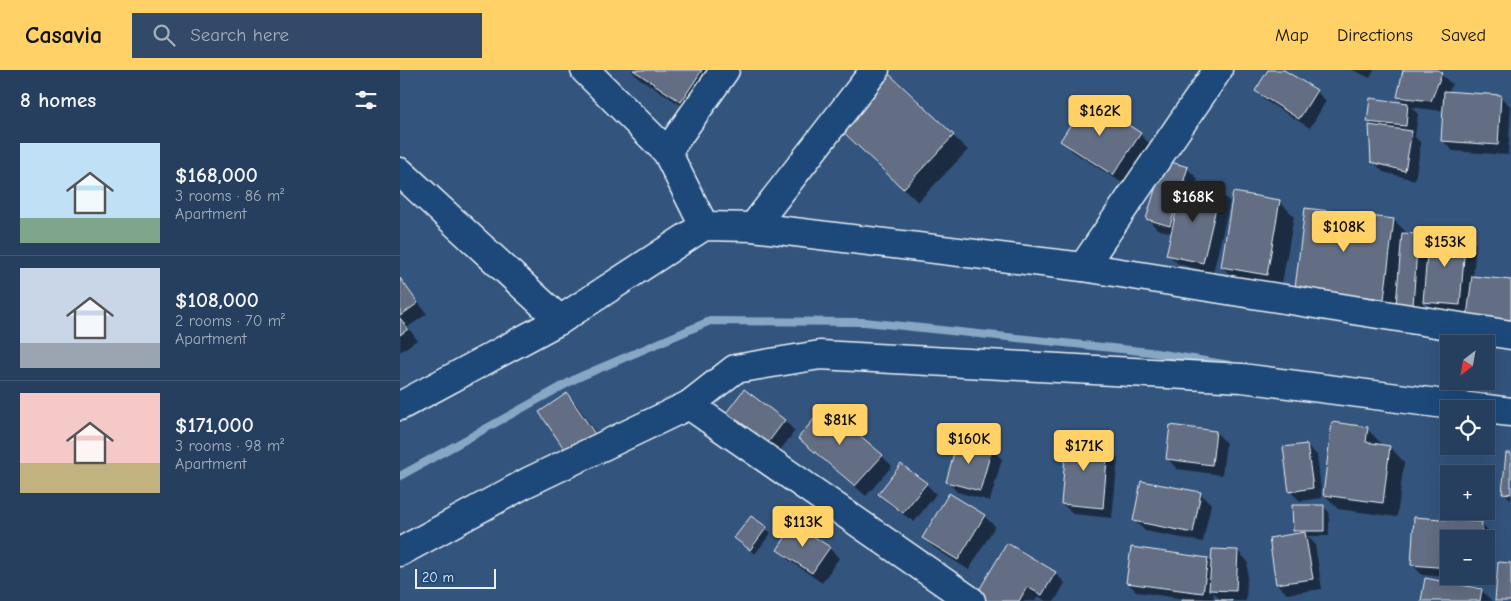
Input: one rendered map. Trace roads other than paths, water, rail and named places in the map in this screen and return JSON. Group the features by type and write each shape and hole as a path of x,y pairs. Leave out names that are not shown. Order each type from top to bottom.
{"street":[{"path":"585,70 667,152 704,226"},
{"path":"667,152 725,70"},
{"path":"754,227 876,70"},
{"path":"1083,267 1218,70"},
{"path":"400,172 560,320"},
{"path":"400,406 560,320 704,226 754,227 1083,267 1511,334"},
{"path":"400,552 528,482 689,405 735,369 820,355 1242,378 1440,403"},
{"path":"689,405 971,601"},
{"path":"1495,410 1511,412"}],"waterway":[{"path":"400,476 577,378 710,321 865,322 1150,352 1230,365"}]}
